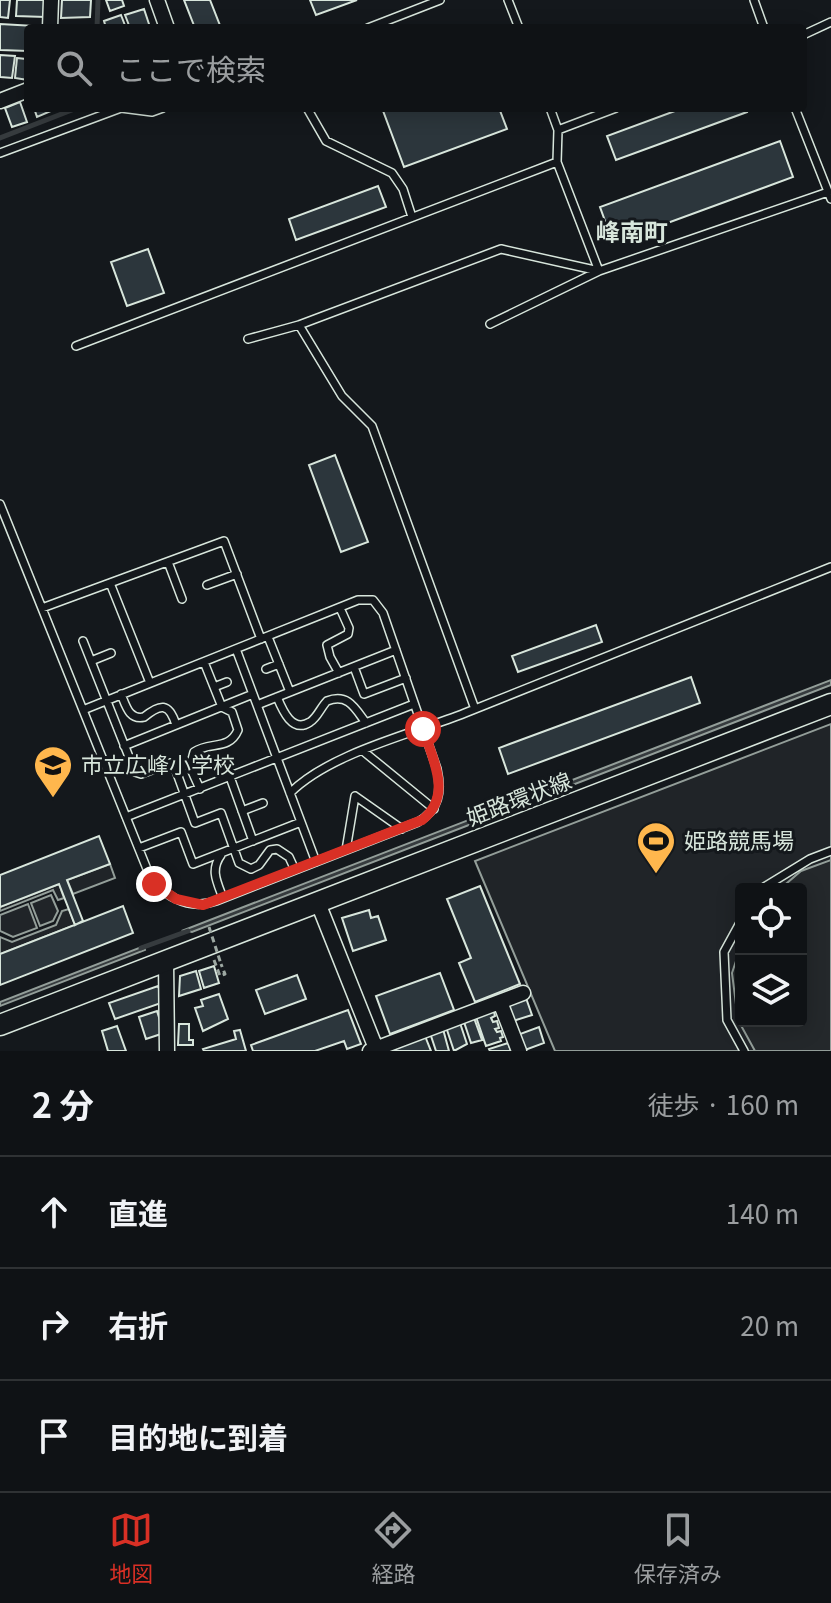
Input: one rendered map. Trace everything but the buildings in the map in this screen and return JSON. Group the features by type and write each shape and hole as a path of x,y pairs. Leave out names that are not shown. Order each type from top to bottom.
{"main road":[{"name":"姫路環状線","path":"0,1025 831,704"}],"street":[{"path":"50,24 51,0"},
{"path":"157,0 166,24"},
{"path":"0,101 24,92"},
{"path":"318,903 374,1050 523,993"},
{"path":"163,1050 166,961"},
{"path":"500,1002 519,1051"}],"lane":[{"path":"378,24 440,0"},
{"path":"508,0 517,24"},
{"path":"754,0 763,24"},
{"path":"807,33 831,22"},
{"path":"0,153 110,112"},
{"path":"309,112 326,141 392,173 403,189 412,217"},
{"path":"551,112 558,130 557,162 599,271"},
{"path":"558,130 605,112"},
{"path":"490,324 599,271 830,195 797,112"},
{"path":"76,346 557,162"},
{"path":"248,339 299,325 501,249 599,271"},
{"path":"299,325 342,396 372,426 475,709"},
{"path":"0,504 126,817 154,884 176,899 203,905 402,829 422,820 434,809 440,784 396,650 381,609 373,600 358,600 83,710"},
{"path":"42,608 224,541 290,692"},
{"path":"168,562 182,599"},
{"path":"290,793 303,780 335,762 831,567"},
{"path":"207,585 237,574"},
{"path":"110,583 150,683"},
{"path":"339,673 327,645 348,634 349,628 340,608"},
{"path":"83,641 124,746 138,773 170,763 174,765 195,823 221,813 239,863 244,868 259,865 264,855 277,849 289,857 295,870"},
{"path":"236,649 316,862"},
{"path":"257,705 396,650"},
{"path":"91,661 111,653"},
{"path":"200,789 190,767 194,752 211,745 223,746 235,737 238,730 232,712 222,707 204,662"},
{"path":"266,669 279,664"},
{"path":"354,667 364,694 406,678"},
{"path":"214,687 227,682"},
{"path":"121,694 129,712 135,717 144,717 153,709 163,707 171,712 176,725"},
{"path":"124,746 253,694"},
{"path":"277,697 287,720 294,723 302,725 310,722 327,701 344,698 352,702 366,723"},
{"path":"126,817 414,704"},
{"path":"363,751 434,809"},
{"path":"230,777 253,841"},
{"path":"346,850 355,796 402,829"},
{"path":"242,811 263,803"},
{"path":"139,848 181,832 193,864 301,822"},
{"path":"771,883 810,859 831,851"},
{"path":"222,853 214,871 223,898"},
{"path":"735,932 724,952 727,1020 744,1051"}],"path":[{"path":"209,927 225,974 220,976 214,959"}],"shaded area":[{"path":"831,680 831,685 192,932 184,930"},
{"name":"姫路競馬場","path":"831,724 831,1051 555,1051 475,861"},
{"path":"831,860 831,1051 755,1051 742,1027 807,1027 807,883 787,883 801,871"},
{"path":"110,864 115,878 73,894 67,880"},
{"path":"59,884 64,898 58,900 53,890 0,911 0,907"},
{"path":"51,895 58,911 53,921 40,926 31,903"},
{"path":"28,904 37,928 13,937 0,931 0,915"},
{"path":"69,909 75,925 0,954 0,937 12,942 56,925 62,911"},
{"path":"144,946 145,950 0,1006 0,1002"},
{"path":"735,964 735,996 732,973"}],"waterway":[{"path":"97,24 98,0"},
{"path":"0,138 67,112"},
{"path":"141,948 188,931"}],"place":[{"name":"市立広峰小学校","path":"53,799"},
{"name":"姫路競馬場","path":"656,875"}],"district":[{"name":"峰南町","path":"632,233"}],"route":[{"path":"154,884 176,899 203,905 422,820 434,809 440,784 423,729"}]}
